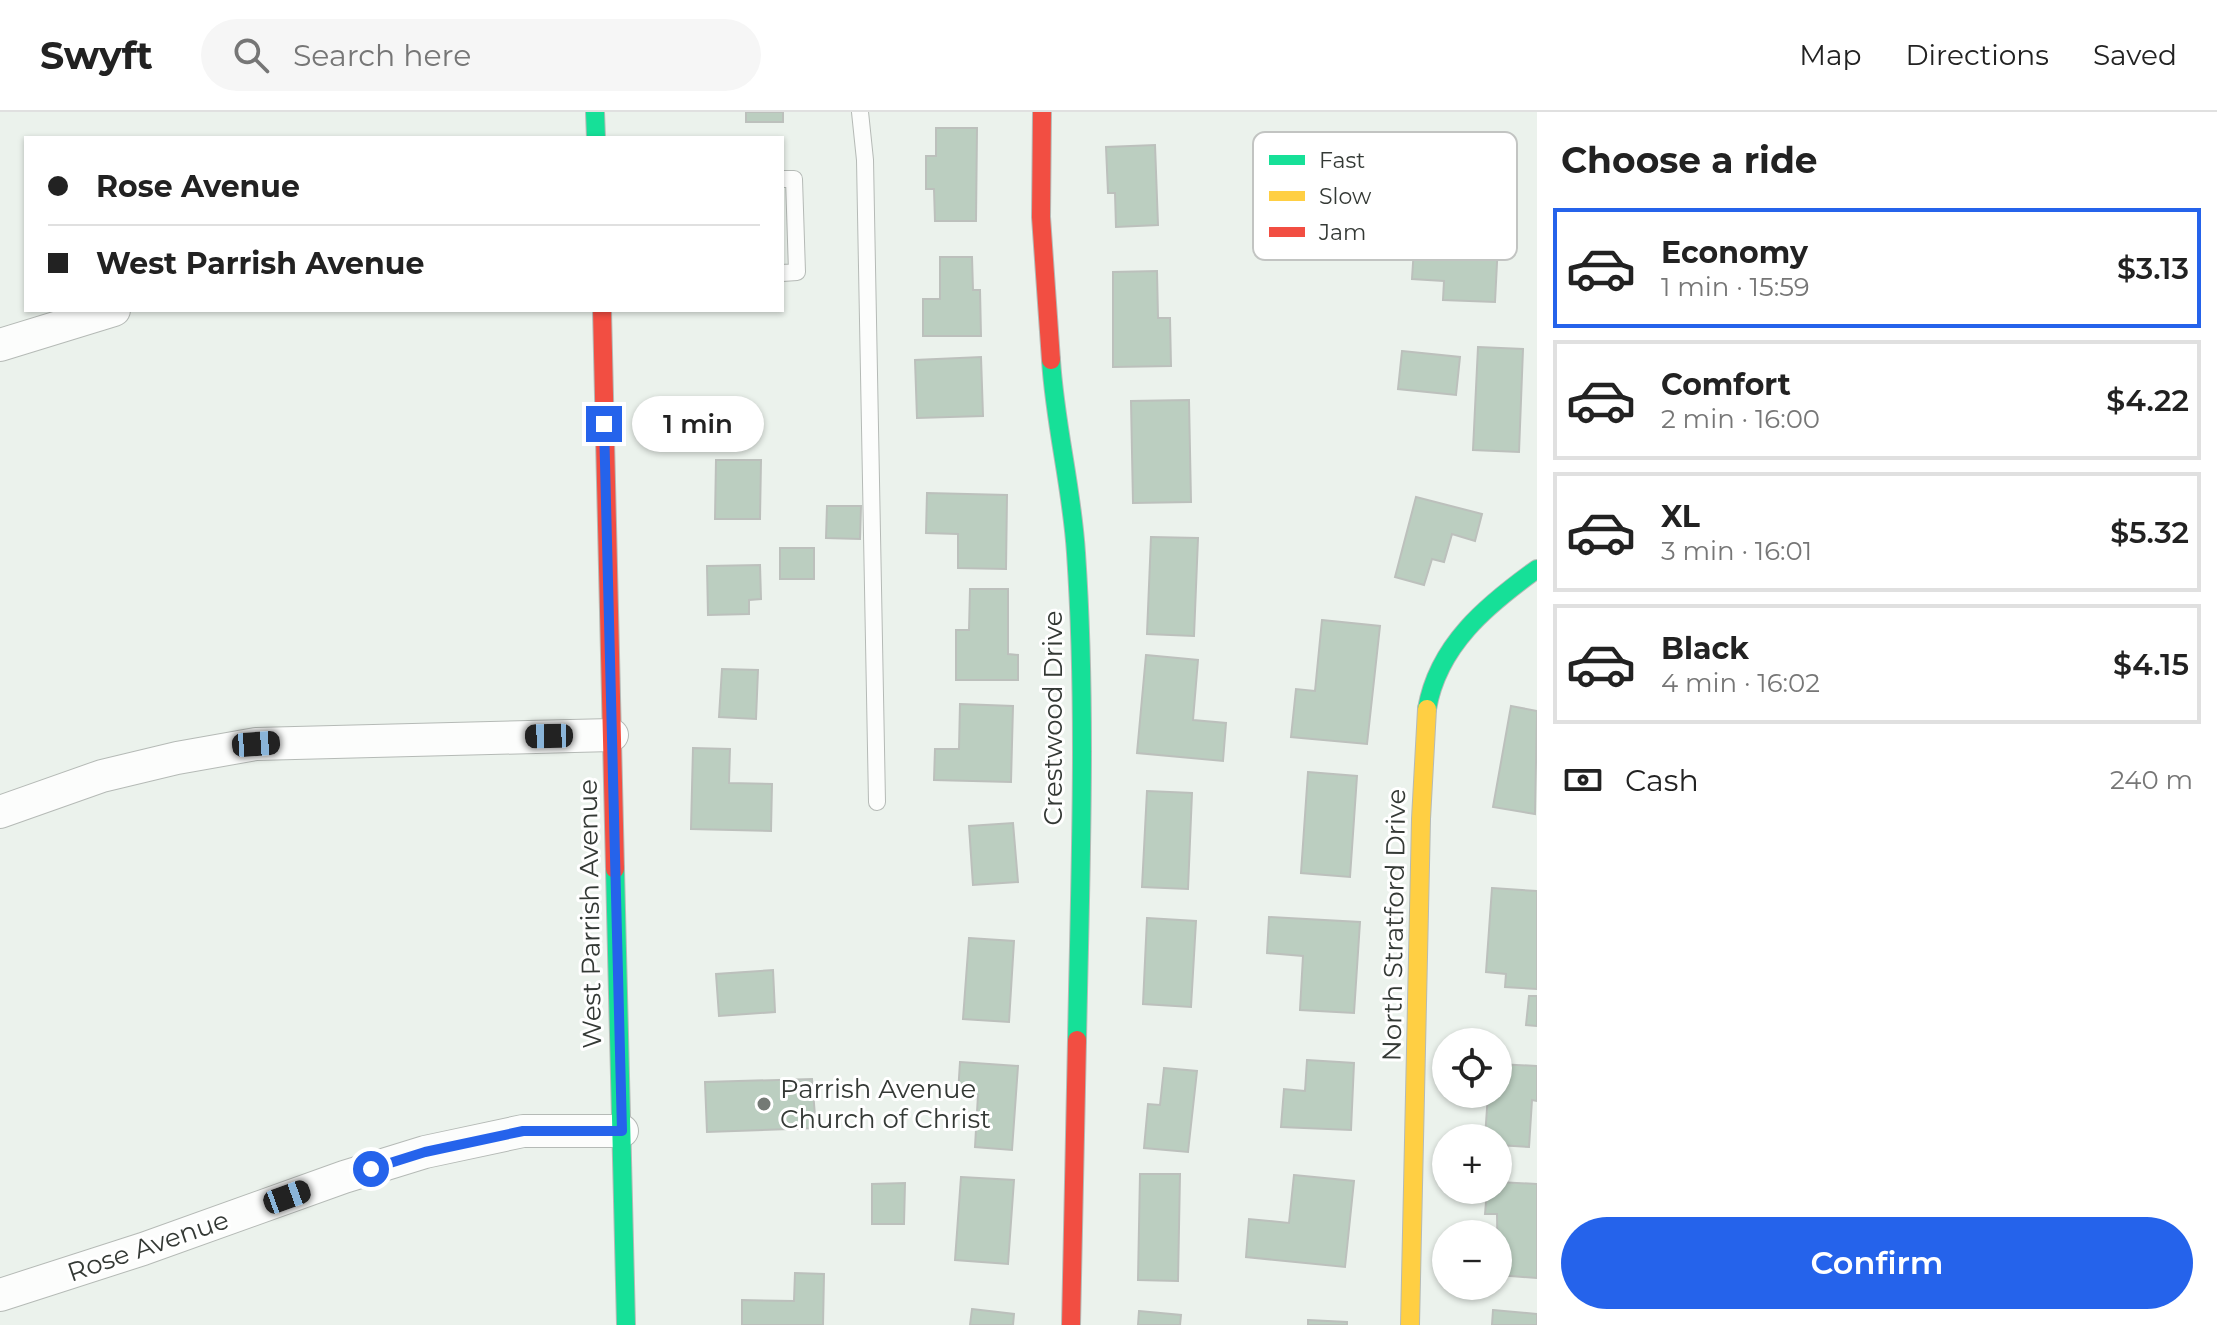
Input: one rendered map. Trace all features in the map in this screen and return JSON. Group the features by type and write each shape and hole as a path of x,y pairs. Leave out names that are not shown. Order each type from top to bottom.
{"street":[{"path":"595,112 596,136"},
{"name":"Crestwood Drive","path":"1042,112 1041,217 1054,405 1076,549 1081,650 1080,880 1071,1325"},
{"path":"0,345 107,312"},
{"name":"West Parrish Avenue","path":"602,312 626,1325"},
{"name":"North Stratford Drive","path":"1410,1325 1416,1158 1421,798 1426,717 1433,683 1446,654 1465,629 1509,589 1537,569"},
{"path":"0,812 102,776 256,744 612,735"},
{"name":"Rose Avenue","path":"0,1295 425,1152 523,1131 622,1131"}],"lane":[{"path":"860,112 865,160 877,802"},
{"path":"784,179 794,179 797,272 784,273"}],"building":[{"path":"746,112 783,112 783,122 746,122"},
{"path":"936,128 977,128 976,221 935,221 934,189 926,189 926,156 936,156"},
{"path":"1155,145 1158,225 1116,227 1115,193 1108,193 1106,147"},
{"path":"940,257 972,257 973,290 980,290 981,336 923,336 923,299 940,299"},
{"path":"1413,260 1497,260 1495,302 1443,300 1444,281 1412,279"},
{"path":"1157,271 1158,318 1170,318 1171,366 1113,367 1113,272"},
{"path":"1478,347 1523,349 1519,452 1473,450"},
{"path":"1402,351 1460,357 1456,395 1398,389"},
{"path":"981,357 983,416 917,418 915,360"},
{"path":"1189,400 1191,502 1133,503 1131,401"},
{"path":"716,460 761,460 760,519 715,519"},
{"path":"927,493 1007,495 1006,569 958,568 958,534 926,533"},
{"path":"1416,497 1482,514 1475,541 1452,534 1444,562 1432,559 1424,585 1395,577"},
{"path":"827,506 861,506 860,539 826,538"},
{"path":"1151,537 1198,538 1194,636 1147,634"},
{"path":"780,548 814,548 814,579 780,579"},
{"path":"760,565 761,599 749,600 749,614 708,615 707,566"},
{"path":"970,589 1008,589 1008,654 1018,655 1018,680 956,680 956,630 969,630"},
{"path":"1322,620 1380,626 1367,744 1291,737 1296,689 1315,691"},
{"path":"1146,655 1198,660 1193,720 1226,723 1223,761 1137,753"},
{"path":"722,669 758,670 756,719 719,717"},
{"path":"960,704 1013,706 1011,782 934,780 935,749 959,749"},
{"path":"1511,706 1537,711 1535,814 1493,807"},
{"path":"693,748 730,749 729,783 772,784 771,831 691,829"},
{"path":"1308,772 1357,776 1350,877 1301,873"},
{"path":"1147,791 1192,793 1188,889 1142,887"},
{"path":"1013,823 1018,882 973,885 969,826"},
{"path":"1492,888 1537,891 1537,989 1505,987 1506,974 1486,972"},
{"path":"1269,917 1360,922 1354,1013 1300,1010 1303,956 1267,953"},
{"path":"1147,918 1196,921 1191,1007 1143,1004"},
{"path":"969,938 1014,941 1009,1022 963,1019"},
{"path":"773,970 775,1012 719,1016 716,974"},
{"path":"1529,996 1537,996 1537,1026 1526,1025"},
{"path":"1307,1060 1354,1063 1351,1130 1281,1127 1284,1089 1305,1091"},
{"path":"960,1062 1018,1066 1012,1150 975,1147 978,1095 958,1094"},
{"path":"1512,1065 1537,1066 1537,1101 1532,1100 1529,1147 1512,1146 1512,1124 1486,1124 1487,1108 1512,1108"},
{"path":"1164,1068 1197,1071 1188,1152 1144,1148 1148,1104 1160,1105"},
{"path":"812,1079 816,1128 707,1132 705,1082"},
{"path":"1140,1174 1180,1174 1178,1281 1138,1280"},
{"path":"1294,1175 1354,1181 1345,1267 1246,1257 1249,1219 1289,1223"},
{"path":"961,1177 1014,1180 1008,1264 955,1260"},
{"path":"905,1183 904,1224 872,1224 872,1184"},
{"path":"1512,1183 1537,1184 1537,1278 1512,1276 1512,1220 1497,1220 1497,1214 1485,1214 1486,1204 1512,1204"},
{"path":"795,1273 824,1274 823,1325 742,1325 742,1300 794,1301"},
{"path":"972,1309 1014,1314 1013,1325 970,1325"},
{"path":"1493,1310 1537,1314 1537,1325 1492,1325"},
{"path":"1139,1311 1181,1315 1180,1325 1138,1325"},
{"path":"1308,1320 1347,1322 1347,1325 1308,1325"}],"traffic: fast":[{"path":"595,112 596,136"},
{"path":"1051,360 1074,529 1079,614 1082,796 1077,1040"},
{"path":"1427,709 1442,665 1467,628 1500,597 1537,569"},
{"path":"615,869 626,1325"}],"traffic: slow":[{"path":"1410,1325 1421,819 1427,709"}],"traffic: jam":[{"path":"1042,112 1041,217 1051,360"},
{"path":"602,312 615,869"},
{"path":"1071,1325 1077,1040"}],"place":[{"name":"Parrish Avenue Church of Christ","path":"764,1104"}],"route":[{"path":"371,1169 425,1152 523,1131 622,1131 604,424"}]}
